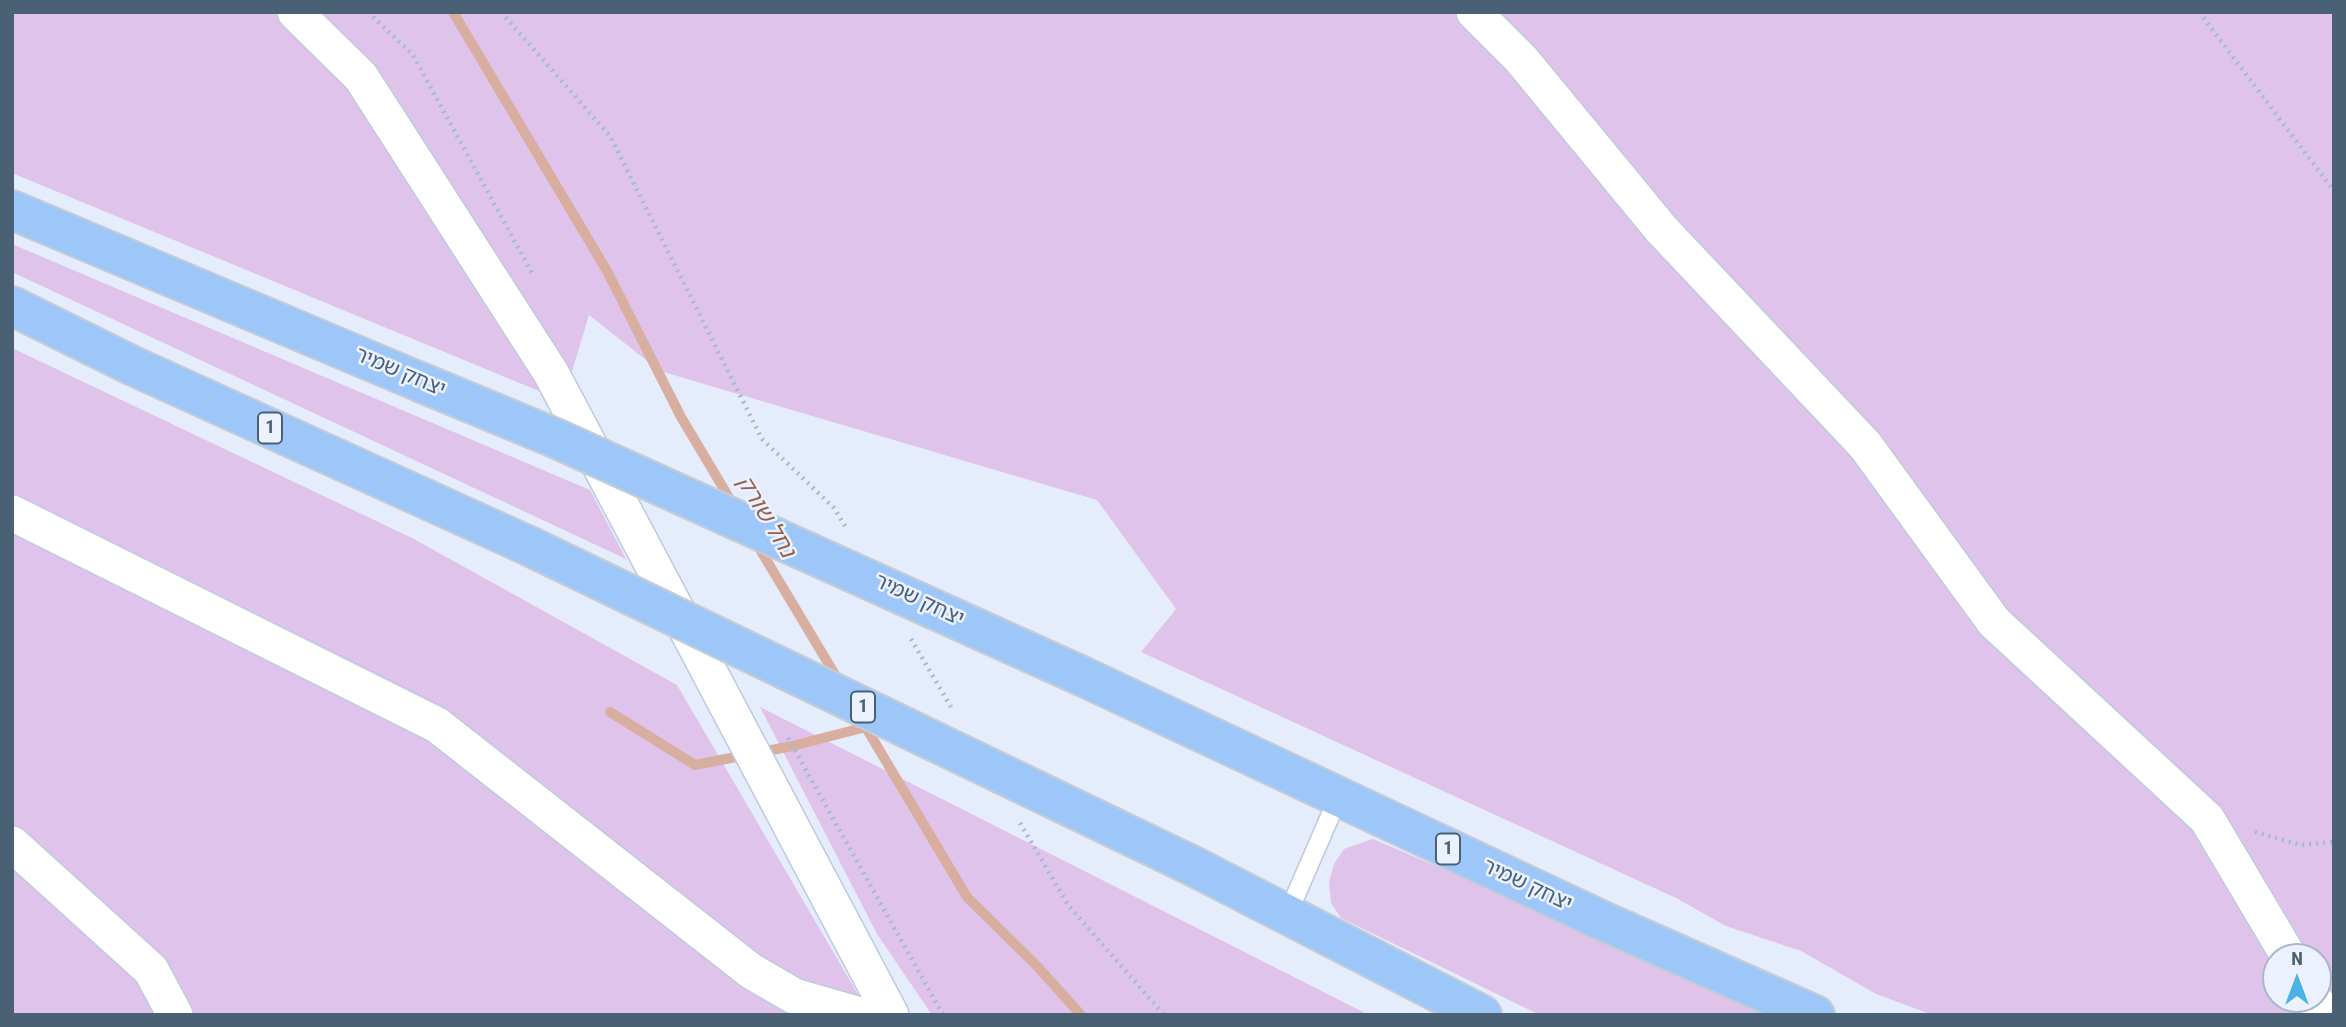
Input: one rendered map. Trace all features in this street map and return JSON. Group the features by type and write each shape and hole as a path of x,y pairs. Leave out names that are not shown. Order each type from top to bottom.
{"highway":[{"name":"יצחק שמיר","path":"12,210 617,466 1084,677 1605,922 1815,1015"},
{"name":"1","path":"12,306 144,370 529,546 1198,868 1482,1015"}],"street":[{"path":"295,12 360,77 551,373 891,1015"},
{"path":"1474,12 1521,59 1662,230 1865,445 1994,622 2207,819 2281,943"},
{"path":"12,513 437,725 751,971 794,996 860,1015"},
{"path":"12,844 151,970 175,1015"}],"lane":[{"path":"1288,913 1338,798"}],"path":[{"path":"501,12 611,136 762,439 834,508 848,532"},
{"path":"2199,12 2334,191"},
{"path":"905,628 955,713"},
{"path":"2207,819 2301,845 2334,842"},
{"path":"1018,821 1068,905 1164,1015"}],"shaded area":[{"path":"12,12 2334,12 2334,1015 1933,1015 1876,994 1801,951 1726,926 1676,898 1141,652 1176,609 1097,500 660,371 589,315 563,401 12,173"},
{"path":"12,244 590,490 626,559 12,272"},
{"path":"12,348 412,538 677,685 870,1015 12,1015"},
{"path":"760,707 1369,1015 932,1015 877,934"},
{"path":"1373,839 1784,1015 1540,1015 1341,918 1331,903 1329,882 1334,864 1344,849"}],"waterway":[{"name":"נחל שורק","path":"453,12 607,271 681,417 734,506"},
{"name":"נחל שורק","path":"755,541 840,683"},
{"path":"610,712 695,765 792,746 866,727"},
{"name":"נחל שורק","path":"862,721 967,897 1037,966 1081,1015"}]}
